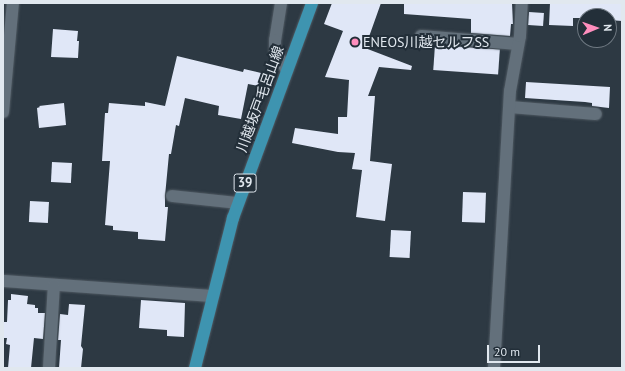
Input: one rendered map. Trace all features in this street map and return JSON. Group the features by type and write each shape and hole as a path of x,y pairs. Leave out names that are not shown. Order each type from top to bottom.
{"main road":[{"name":"川越坂戸毛呂山線","path":"195,368 212,296 238,203 286,69 312,3"}],"street":[{"path":"3,112 13,3"},
{"path":"281,3 275,40 275,50 286,69"},
{"path":"494,368 510,91 518,44 522,3"},
{"path":"422,36 518,44"},
{"path":"510,107 596,114"},
{"path":"172,196 238,203"},
{"path":"3,281 212,296"},
{"path":"48,368 54,285"}],"building":[{"path":"332,3 381,3 365,48 412,66 411,70 379,67 368,96 375,96 370,161 392,164 385,221 356,217 362,170 352,169 355,153 338,152 292,143 295,128 338,134 338,117 347,117 349,80 325,77 343,31 324,24"},
{"path":"404,3 512,3 513,24 511,24 510,36 471,33 471,19 404,14"},
{"path":"550,3 622,3 622,21 617,21 617,8 577,8 577,18 573,18 573,26 549,25"},
{"path":"529,12 544,13 543,26 528,25"},
{"path":"53,29 78,31 78,58 51,57"},
{"path":"435,45 500,50 498,74 433,70"},
{"path":"177,56 243,72 244,69 261,73 258,86 248,84 241,119 218,115 219,106 185,98 179,126 176,125 171,154 169,154 165,196 165,207 168,207 165,241 138,239 138,232 113,230 113,226 105,225 110,161 102,161 105,113 108,113 109,103 145,106 145,102 165,106"},
{"path":"526,82 610,87 609,108 592,106 592,103 585,102 525,98"},
{"path":"64,103 66,125 39,128 37,108 40,107 39,106"},
{"path":"52,162 72,163 71,183 51,182"},
{"path":"463,192 486,193 485,223 462,222"},
{"path":"30,201 49,202 48,223 29,222"},
{"path":"391,230 411,231 410,258 390,257"},
{"path":"11,294 28,296 27,304 35,305 35,308 38,308 38,313 45,313 43,339 34,338 31,368 8,368 10,345 6,344 7,338 3,338 3,322 7,322 8,300 11,300"},
{"path":"141,300 185,303 184,337 167,336 167,330 139,328"},
{"path":"69,304 85,305 81,346 83,349 81,368 59,368 61,340 58,340 60,314 68,315"}],"place":[{"name":"ENEOS川越セルフSS","path":"355,42"}]}
